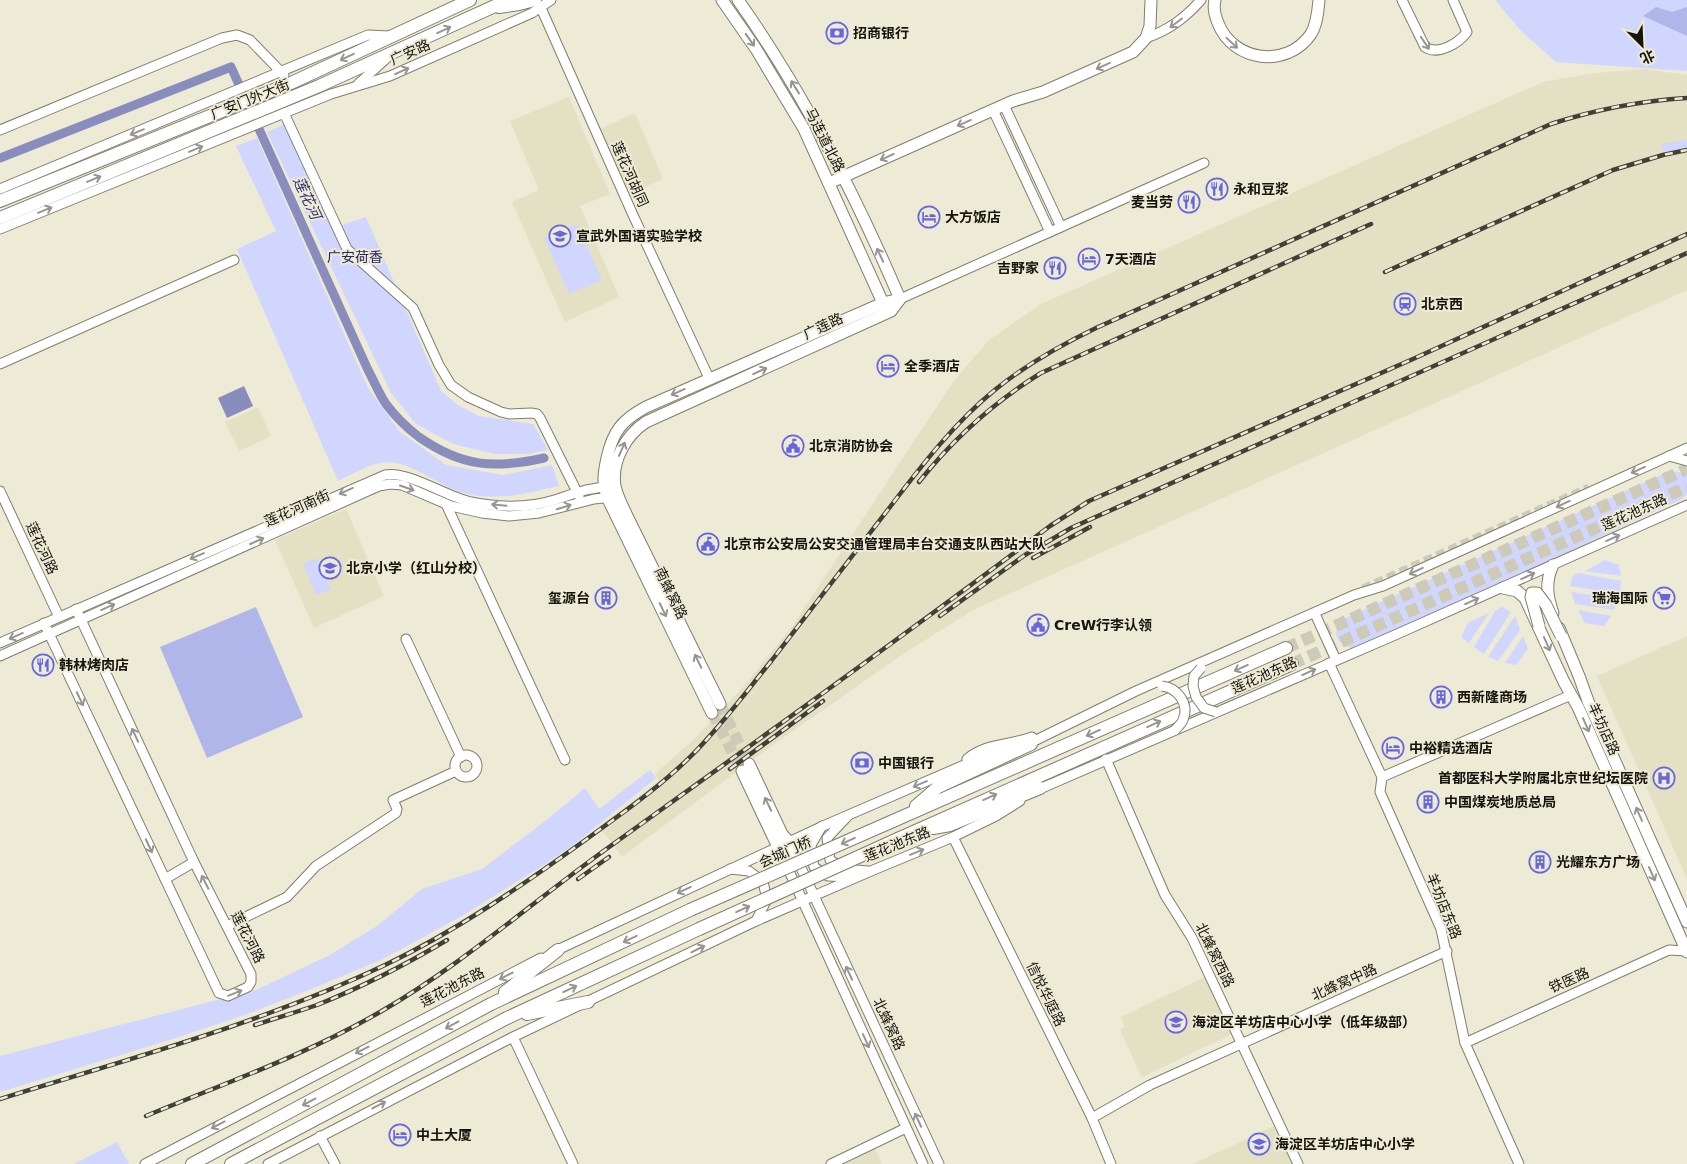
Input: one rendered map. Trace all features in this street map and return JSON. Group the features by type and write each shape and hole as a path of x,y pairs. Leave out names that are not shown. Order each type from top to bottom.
{"highway":[{"name":"广安门外大街","path":"0,201 291,83 470,0"},
{"name":"广安门外大街","path":"0,218 273,112 319,86 508,0"},
{"path":"491,8 520,4 538,4"},
{"name":"莲花池东路","path":"899,818 1286,648"},
{"name":"莲花池东路","path":"508,1018 913,832 1292,664"},
{"path":"899,818 938,787 1031,744"},
{"path":"913,832 950,826 1040,788"},
{"name":"会城门桥","path":"491,1004 690,910 899,818"},
{"path":"192,1164 491,1004 558,950"},
{"path":"231,1164 508,1018 588,1002"}],"main road":[{"name":"马连道北路","path":"722,0 756,50 804,129 883,303"},
{"name":"马连道北路","path":"738,0 799,93 843,176 900,299"},
{"path":"829,183 998,108 1043,92 1133,52 1146,38 1150,26 1151,0"},
{"path":"1215,0 1215,17 1220,31 1228,41 1239,50 1256,56 1272,58 1294,50 1310,34 1316,25 1319,0"},
{"name":"广莲路","path":"611,492 603,473 610,443 618,428 630,415 646,406 883,303 900,299"},
{"name":"广莲路","path":"611,492 620,452 628,437 636,428 658,416 891,311 900,299"},
{"name":"南蜂窝路","path":"611,492 716,709"},
{"name":"羊坊店路","path":"1551,570 1547,586 1548,595 1561,636 1687,922"},
{"name":"羊坊店路","path":"1508,589 1525,598 1539,626 1687,951"},
{"path":"1539,626 1531,597 1532,594 1537,593 1546,606 1561,636"},
{"path":"745,768 782,834 783,844"}],"street":[{"name":"广安路","path":"273,112 284,113 331,94 390,76 532,13 538,4 552,0"},
{"path":"1146,38 1170,28 1189,14 1201,0"},
{"path":"1402,0 1425,47 1431,51 1436,51 1461,40 1467,32 1453,0"},
{"name":"莲花河胡同","path":"538,4 636,224 710,378"},
{"path":"0,130 222,38 237,35 250,40 291,83"},
{"name":"广安门外大街","path":"0,188 368,35 392,36"},
{"path":"356,86 394,52"},
{"path":"319,86 331,94"},
{"path":"998,108 1055,229"},
{"path":"284,113 346,249 413,308 439,365 451,385 468,397 501,412 537,414 582,502"},
{"name":"广安门外大街","path":"0,229 242,124"},
{"name":"广莲路","path":"900,299 1204,162"},
{"path":"0,364 234,260"},
{"path":"1068,725 1077,725 1687,448"},
{"path":"1669,456 1687,461"},
{"name":"莲花河南街","path":"0,643 385,475 402,474 459,498 497,505 528,506 592,488 611,492"},
{"name":"莲花河南街","path":"0,656 379,486 390,484 402,485 446,504 482,513 509,516 539,513 611,492"},
{"name":"莲花河路","path":"0,491 59,617"},
{"path":"446,504 565,760"},
{"name":"莲花池东路","path":"814,896 953,837 996,816 1040,788 1508,589 1687,505"},
{"path":"856,877 828,876 814,867 811,846 822,826 992,753 1031,744 1136,691 1354,594 1383,586"},
{"name":"莲花河路","path":"44,623 219,993 228,996 248,987 252,982 251,974 194,862 76,609"},
{"name":"羊坊店东路","path":"1316,616 1333,662 1382,777 1380,792 1441,929 1465,1043 1519,1164"},
{"path":"406,638 460,756"},
{"path":"1201,668 1194,676 1193,686 1196,697 1204,708 1216,712"},
{"path":"1162,686 1176,691 1184,702 1185,712 1183,721 1175,730"},
{"path":"1382,777 1571,695"},
{"path":"963,766 969,757 990,747 1024,740 1056,727"},
{"path":"456,771 456,762 460,756"},
{"path":"456,771 465,777 472,775 477,769 476,762 471,756 460,756"},
{"name":"北蜂窝西路","path":"1106,759 1166,895 1192,938 1298,1164"},
{"path":"227,926 287,896 316,866 396,814 397,809 393,800 456,771"},
{"path":"849,815 827,838 830,860 844,869 871,871"},
{"name":"莲花池东路","path":"145,1164 558,950 822,826"},
{"name":"信悦华庭路","path":"953,837 1092,1118 1111,1164"},
{"name":"北蜂窝路","path":"783,844 814,896 939,1164"},
{"name":"北蜂窝路","path":"783,844 803,901 923,1164"},
{"path":"165,879 194,862"},
{"path":"728,869 749,871 763,882 767,899 756,921"},
{"path":"268,1164 513,1037 756,921 814,896"},
{"name":"铁医路","path":"1465,1043 1669,950 1687,951"},
{"name":"北蜂窝中路","path":"1092,1118 1150,1085 1447,951"},
{"path":"513,1037 573,1164"},
{"path":"831,1164 906,1128"},
{"path":"320,1136 335,1164"}],"shaded area":[{"path":"1656,7 1672,12 1687,7 1687,36 1643,16"},
{"path":"1644,69 1687,75 1687,290 973,610 903,654 763,752 622,857 599,826 659,781 655,774 694,739 743,687 793,625 953,382 989,340 1041,304 1543,82 1596,73"},
{"name":"宣武外国语实验学校","path":"569,97 610,194 580,206 619,297 565,322 512,202 539,190 510,121"},
{"path":"635,113 663,179 628,194 598,130"},
{"path":"244,386 253,406 227,418 218,398"},
{"path":"258,407 271,436 239,451 225,422"},
{"name":"北京小学（红山分校）","path":"346,509 384,596 314,628 275,540"},
{"path":"256,607 303,717 207,758 160,647"},
{"name":"首都医科大学附属北京世纪坛医院","path":"1687,636 1687,879 1597,676"},
{"name":"海淀区羊坊店中心小学（低年级部）","path":"1207,976 1234,1033 1142,1077 1120,1030 1125,1027 1121,1017"},
{"name":"海淀区羊坊店中心小学","path":"1276,1125 1294,1164 1193,1164"},
{"path":"874,1147 882,1164 831,1164"}],"green space":[{"path":"1495,0 1687,0 1687,71 1556,62 1521,31"},
{"name":"广安荷香","path":"285,124 333,228 366,217 441,391 458,405 479,416 533,424 548,450 527,454 494,454 453,444 416,424 391,393 267,132"},
{"path":"257,138 368,388 399,431 446,465 503,475 552,465 559,486 510,496 473,495 450,488 411,468 391,462 371,466 338,481 237,249 276,231 236,146"},
{"path":"1687,140 1687,148 1664,152 1661,144"},
{"path":"577,224 602,280 569,294 544,238"},
{"path":"1670,471 1683,473 1687,477 1687,494 1682,499 1356,649 1340,642 1336,634 1339,624 1343,619"},
{"path":"317,558 331,589 316,595 303,564"},
{"path":"1605,560 1619,565 1621,576 1585,571"},
{"path":"1578,573 1621,581 1620,594 1570,586 1572,577"},
{"path":"1571,592 1618,599 1614,610 1575,604"},
{"path":"1502,607 1511,612 1484,654 1474,647 1495,611"},
{"path":"1578,610 1611,616 1604,626 1585,623"},
{"path":"1489,613 1469,643 1461,637 1468,623"},
{"path":"1515,616 1520,630 1498,661 1488,657"},
{"path":"1523,636 1528,649 1516,665 1505,663"},
{"path":"650,770 656,778 572,846 462,916 383,959 247,1014 173,1039 0,1092 0,1056 256,990 328,956 377,926 422,889 482,869 585,788 599,809"},
{"path":"117,1142 129,1164 74,1164"}],"waterway":[{"name":"莲花河","path":"0,158 231,67 368,370 386,404 419,437 435,447 464,460 479,463 509,464 544,458"}],"tunnel":[{"path":"1286,648 1687,469"},
{"path":"1292,664 1687,487"},
{"path":"1363,589 1589,488"},
{"path":"720,704 749,764"},
{"path":"712,713 742,771"}],"railway":[{"path":"0,1099 195,1039 339,986 437,938 487,908 560,858 653,790 703,744 772,660 914,475 940,445 967,415 996,389 1044,356 1096,328 1551,124 1618,106 1687,98"},
{"path":"1385,272 1613,170 1687,150"},
{"path":"919,482 975,422 1007,396 1041,373 1371,224"},
{"path":"146,1116 265,1068 323,1042 410,994 467,955 605,850 884,649 1050,526 1089,501 1413,359 1687,234"},
{"path":"940,616 1025,555 1071,528 1687,253"},
{"path":"1033,558 1090,527"},
{"path":"730,769 823,701"},
{"path":"578,879 609,857"},
{"path":"255,1025 317,1005 350,991 399,967 447,940"}],"place":[{"name":"招商银行","path":"837,33"},
{"name":"永和豆浆","path":"1217,189"},
{"name":"麦当劳","path":"1189,202"},
{"name":"大方饭店","path":"929,217"},
{"name":"宣武外国语实验学校","path":"560,236"},
{"name":"7天酒店","path":"1089,259"},
{"name":"吉野家","path":"1055,268"},
{"name":"北京西","path":"1405,304"},
{"name":"全季酒店","path":"888,366"},
{"name":"北京消防协会","path":"793,446"},
{"name":"北京市公安局公安交通管理局丰台交通支队西站大队","path":"708,544"},
{"name":"北京小学（红山分校）","path":"330,568"},
{"name":"玺源台","path":"606,598"},
{"name":"瑞海国际","path":"1664,598"},
{"name":"CreW行李认领","path":"1038,625"},
{"name":"韩林烤肉店","path":"43,665"},
{"name":"西新隆商场","path":"1441,697"},
{"name":"中裕精选酒店","path":"1393,748"},
{"name":"中国银行","path":"862,763"},
{"name":"首都医科大学附属北京世纪坛医院","path":"1664,778"},
{"name":"中国煤炭地质总局","path":"1428,802"},
{"name":"光耀东方广场","path":"1540,862"},
{"name":"海淀区羊坊店中心小学（低年级部）","path":"1176,1022"},
{"name":"中土大厦","path":"400,1135"},
{"name":"海淀区羊坊店中心小学","path":"1259,1144"}]}
